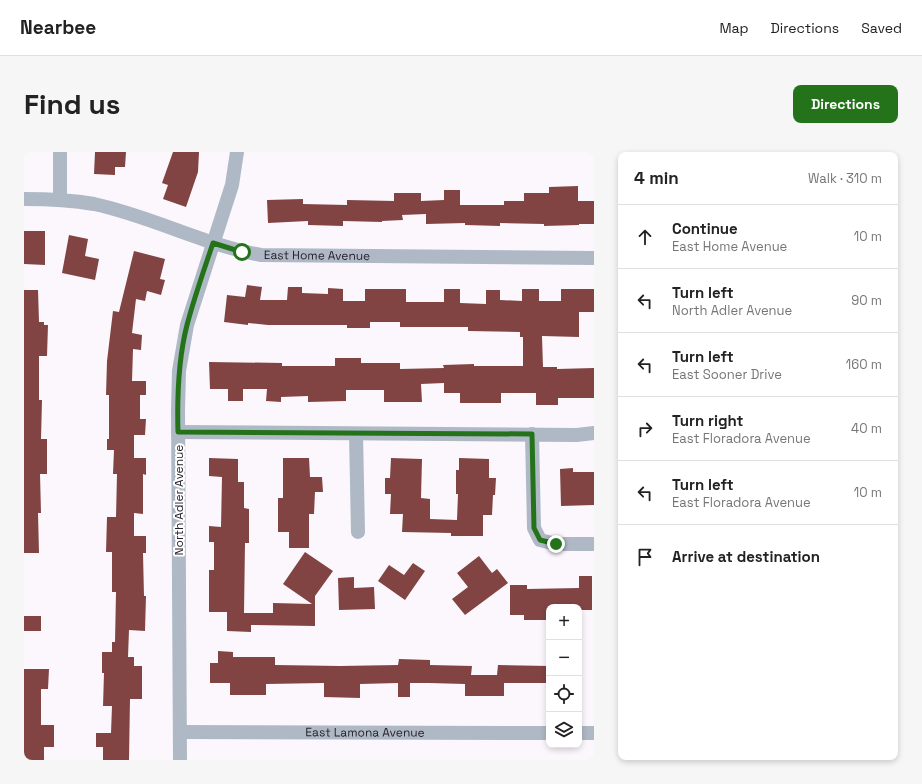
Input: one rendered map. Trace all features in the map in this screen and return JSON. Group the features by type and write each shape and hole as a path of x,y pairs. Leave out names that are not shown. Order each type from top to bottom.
{"street":[{"path":"60,152 60,199"},
{"name":"North Adler Avenue","path":"180,760 178,432 180,371 187,325 232,186 237,152"},
{"name":"East Home Avenue","path":"24,199 60,199 95,204 213,243 261,256 594,258"},
{"path":"178,432 577,435 594,433"},
{"path":"356,434 358,532"},
{"path":"532,434 534,528 540,540 556,544 594,544"},
{"name":"East Lamona Avenue","path":"180,732 546,733"},
{"path":"582,733 594,733"}],"building":[{"path":"95,152 126,152 125,167 115,167 115,175 94,174"},
{"path":"173,152 199,152 198,172 186,207 163,199 168,185 162,183"},
{"path":"578,186 578,201 594,201 594,224 544,226 544,224 500,223 500,226 465,225 465,223 426,224 426,214 402,215 403,220 382,222 343,221 343,226 308,225 308,221 268,223 267,200 303,199 303,204 347,205 347,200 394,201 394,193 421,193 421,201 444,200 444,190 460,190 460,205 504,205 504,201 524,201 524,193 549,193 549,187"},
{"path":"24,231 45,231 45,265 24,264"},
{"path":"69,235 88,239 85,256 99,259 95,280 62,273"},
{"path":"134,251 165,259 160,279 165,280 161,295 147,291 145,301 136,299 132,333 142,335 141,350 133,349 132,381 146,381 146,395 140,395 140,419 146,419 145,435 134,435 134,458 146,458 146,475 143,474 143,514 134,513 134,536 146,536 146,553 143,553 144,596 146,596 145,631 129,630 128,657 134,657 134,666 142,666 142,699 130,699 129,760 103,760 103,747 96,747 96,733 111,733 112,706 103,706 104,673 102,673 102,652 112,652 112,642 115,642 116,592 112,592 112,552 106,552 107,517 116,517 117,474 113,474 114,450 107,450 107,439 109,439 109,395 106,395 107,361 113,311 119,312"},
{"path":"247,285 262,287 260,300 287,300 288,287 302,287 302,293 328,294 328,288 343,289 343,301 365,301 365,289 406,289 406,302 444,302 444,289 460,289 460,303 486,304 486,290 500,290 500,300 522,301 522,289 539,289 539,301 561,301 561,289 594,289 594,312 579,312 579,337 542,336 543,367 557,367 557,369 594,368 594,398 558,398 558,405 536,405 536,393 501,393 501,403 460,403 460,393 444,393 444,383 421,384 422,402 384,402 384,390 346,390 346,401 308,402 308,396 281,397 281,402 266,401 267,389 243,389 243,401 228,401 228,389 210,389 209,362 282,363 282,366 335,366 335,358 361,358 361,363 400,363 400,369 444,368 443,365 474,364 474,366 523,366 523,337 520,337 520,332 468,331 468,327 400,327 400,322 370,322 370,328 347,328 347,325 268,325 248,323 248,325 224,322 227,295 245,297"},
{"path":"24,290 38,290 39,322 44,322 44,325 48,325 47,356 39,356 39,400 42,400 41,439 47,439 47,474 40,474 41,513 38,513 39,553 24,553"},
{"path":"209,458 238,459 238,482 244,482 244,508 249,509 249,543 245,543 244,613 273,613 273,603 312,604 283,584 305,552 333,571 315,596 315,626 251,625 251,632 227,631 227,612 209,612 209,570 214,570 214,542 209,542 209,526 221,527 222,477 209,476"},
{"path":"283,458 309,458 310,477 322,477 323,492 315,492 314,514 309,514 309,548 289,548 289,532 278,532 278,498 283,498"},
{"path":"391,458 422,459 421,498 430,499 430,519 457,520 458,494 456,494 456,470 459,470 459,458 489,459 489,478 496,478 495,495 493,495 492,515 483,515 483,536 451,536 451,533 402,532 403,514 390,514 391,494 385,494 385,478 390,478"},
{"path":"573,468 573,472 594,472 594,505 561,506 560,469"},
{"path":"479,556 492,573 497,569 508,583 465,615 452,599 468,587 457,573"},
{"path":"413,563 425,571 405,600 378,581 389,565 404,575"},
{"path":"579,576 592,576 592,610 582,610 582,604 546,604 546,620 524,620 524,615 510,615 510,585 527,585 527,589 579,588"},
{"path":"354,577 354,588 374,587 375,609 339,610 338,578"},
{"path":"24,616 41,616 41,631 24,631"},
{"path":"218,651 233,652 233,657 275,657 275,665 398,665 399,659 430,660 430,665 472,666 471,675 497,675 498,665 546,666 546,683 504,683 504,696 465,696 465,684 429,683 410,683 410,697 398,697 398,683 360,684 360,698 324,697 324,683 266,684 266,695 230,695 230,683 210,683 210,663 218,663"},
{"path":"24,669 49,669 48,689 41,689 41,725 54,725 54,747 44,747 44,760 24,760"}],"route":[{"path":"242,252 213,243 187,325 183,346 180,371 178,432 532,434 534,528 540,540 556,544"}]}
